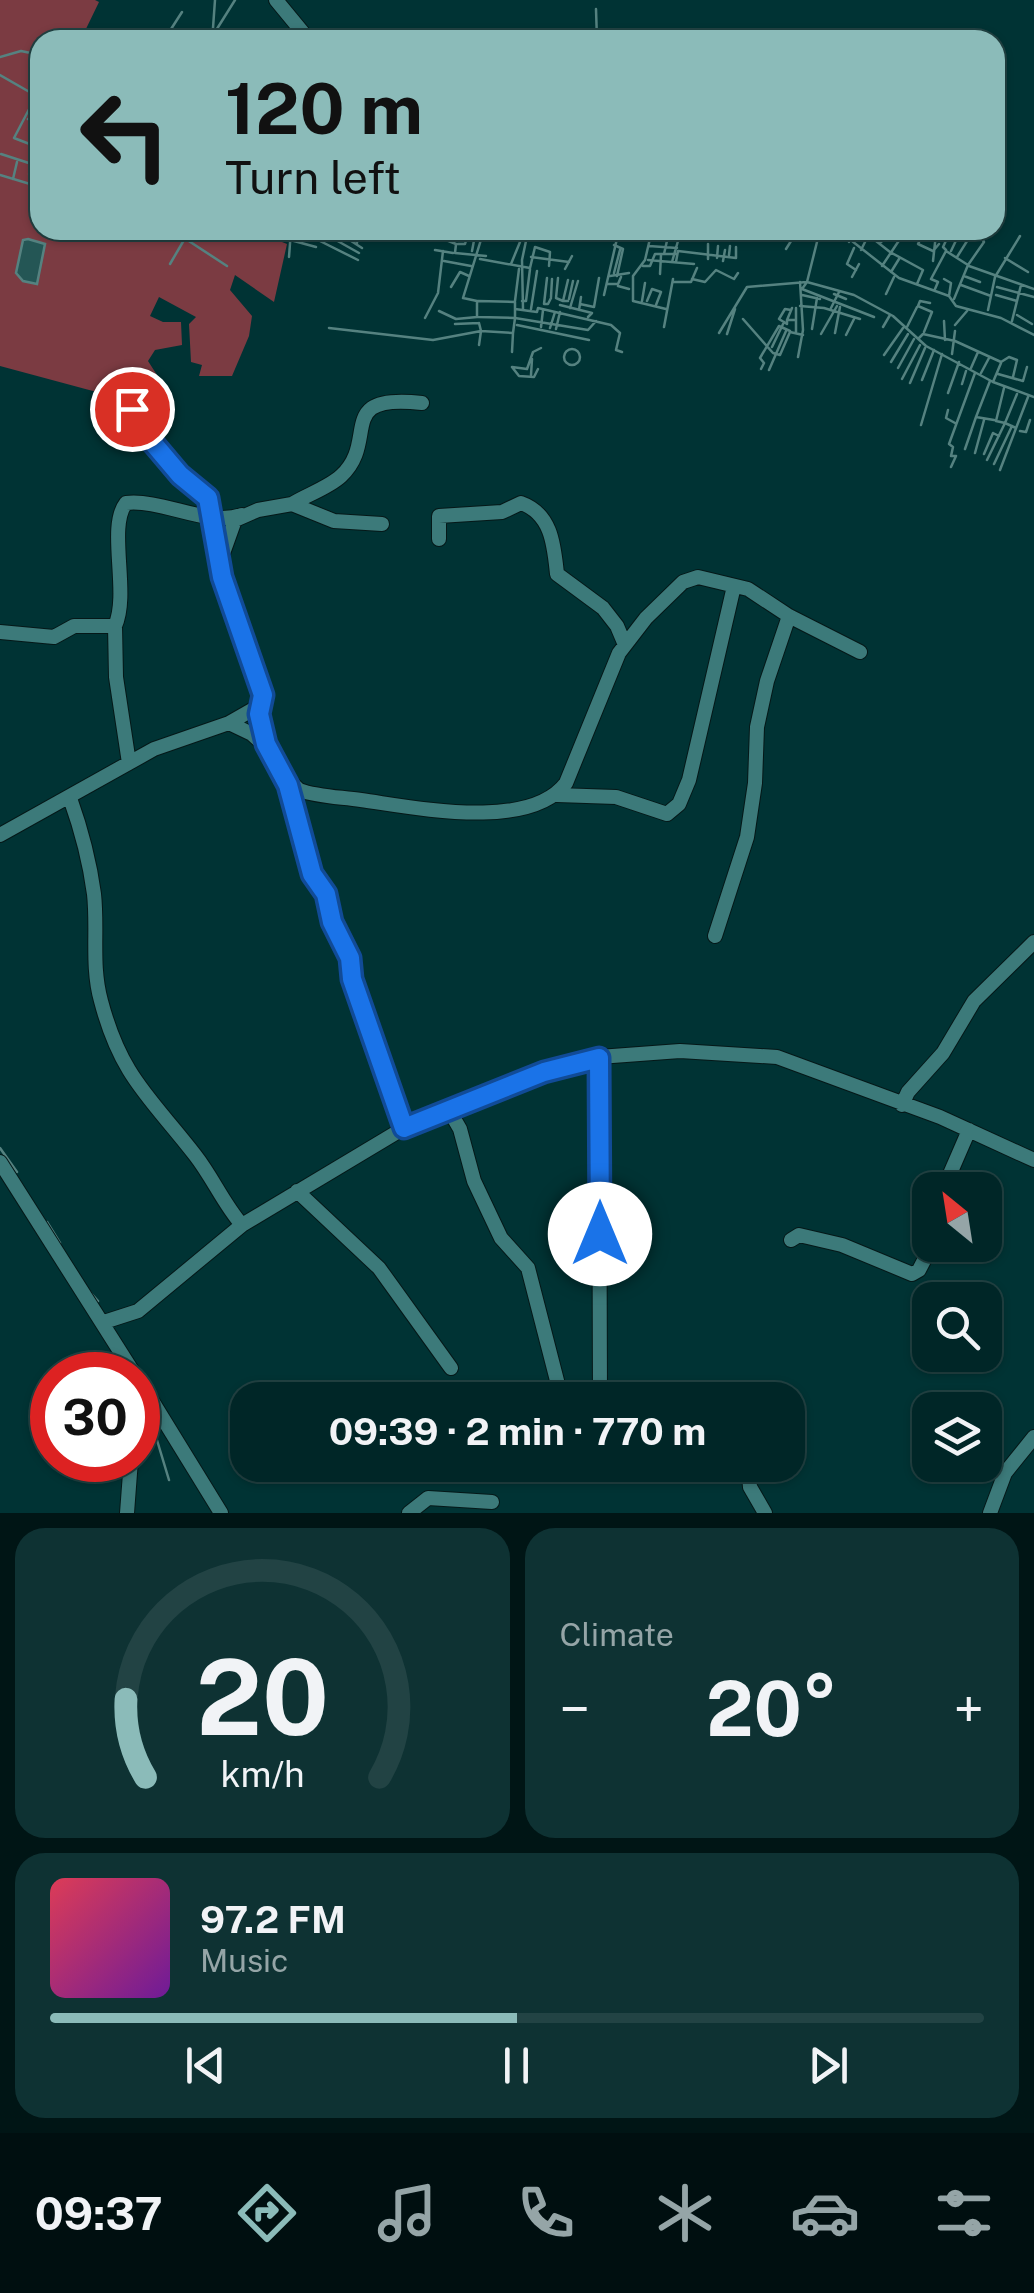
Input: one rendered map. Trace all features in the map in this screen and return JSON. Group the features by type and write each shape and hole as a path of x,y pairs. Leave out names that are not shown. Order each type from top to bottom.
{"street":[{"path":"276,0 302,30"},
{"path":"129,763 116,677 122,507 132,502 149,503 230,519 292,504 342,476 356,450 362,419 371,408 395,400 422,403"},
{"path":"132,409 142,430 180,475 208,498 222,559 222,577 263,695 259,714 288,785 312,874 326,894 332,922 350,958 352,979 404,1128"},
{"path":"438,540 439,516 502,512 521,503 531,507 547,525 557,574 594,600 617,626 625,644"},
{"path":"292,504 334,521 382,524"},
{"path":"222,559 230,531 242,516"},
{"path":"557,795 566,783 625,644 682,582 698,577 748,590 860,652"},
{"path":"229,722 252,734 272,752 292,783 309,794 480,813 557,795 616,797 667,814 680,804 689,780 734,586"},
{"path":"715,936 747,837 755,783 757,727 767,681 789,616"},
{"path":"617,626 632,629 641,625"},
{"path":"0,632 54,636 74,626 115,626"},
{"path":"0,835 154,749 257,708 263,695"},
{"path":"70,798 94,894 92,950 100,998 116,1046 132,1079 194,1154 220,1200 242,1225"},
{"path":"902,1105 908,1092 943,1053 974,1001 1034,942"},
{"path":"104,1322 138,1312 242,1225 404,1128 544,1072 599,1058 680,1051 772,1056 969,1130 1034,1160"},
{"path":"599,1058 600,1382"},
{"path":"449,1110 460,1129 474,1181 501,1238 528,1268 557,1382"},
{"path":"951,1172 969,1130"},
{"path":"0,1162 122,1352"},
{"path":"297,1190 378,1268 451,1368"},
{"path":"791,1240 799,1235 842,1245 912,1274 923,1262"},
{"path":"88,1298 107,1315 126,1318"},
{"path":"160,1415 222,1513"},
{"path":"990,1513 1005,1473 1034,1437"},
{"path":"127,1513 129,1482"},
{"path":"749,1482 765,1513"},
{"path":"409,1513 428,1498 492,1502"}],"shaded area":[{"path":"0,0 95,0 99,2 85,30 30,30 30,240 277,240 287,244 274,302 235,275 230,290 252,316 249,336 232,376 199,376 202,365 191,362 189,324 196,317 159,297 150,316 163,322 181,322 182,345 155,350 148,361 157,375 130,401 0,366"},
{"path":"23,240 45,244 37,284 23,281 16,273"}],"waterway":[{"path":"213,28 215,0"},
{"path":"216,30 235,0"},
{"path":"596,9 597,30"},
{"path":"170,30 182,12"},
{"path":"0,57 21,51 30,53"},
{"path":"0,75 30,92"},
{"path":"30,107 14,138 30,144"},
{"path":"1,154 30,163"},
{"path":"13,179 17,162"},
{"path":"0,175 30,184"},
{"path":"988,310 995,277 1020,236"},
{"path":"170,264 184,240"},
{"path":"187,240 227,266"},
{"path":"289,257 290,240"},
{"path":"318,240 358,260"},
{"path":"336,240 359,253"},
{"path":"350,240 362,248"},
{"path":"446,240 456,244 455,253 486,256"},
{"path":"458,244 465,244 466,240"},
{"path":"472,251 474,240"},
{"path":"439,311 456,319 477,317 477,301 463,298 481,240"},
{"path":"604,295 617,240"},
{"path":"650,240 645,260 633,276 633,301 666,309"},
{"path":"664,254 667,240"},
{"path":"786,249 792,240"},
{"path":"719,333 747,287 807,282 818,240"},
{"path":"851,240 899,278 949,296 956,306 1001,318 1034,335"},
{"path":"861,250 866,240"},
{"path":"875,240 923,270 917,284"},
{"path":"882,266 899,240"},
{"path":"920,240 918,244 933,251 939,244"},
{"path":"933,261 935,240"},
{"path":"946,240 943,247 946,250"},
{"path":"951,251 956,240"},
{"path":"957,257 968,240"},
{"path":"935,289 938,282 931,279 946,251 968,265 983,240"},
{"path":"294,241 316,247"},
{"path":"523,309 522,260 526,241"},
{"path":"672,262 678,241"},
{"path":"511,264 520,242"},
{"path":"708,244 708,259"},
{"path":"614,245 623,249 617,276"},
{"path":"649,246 677,248"},
{"path":"717,258 718,246"},
{"path":"729,255 730,246"},
{"path":"480,259 530,268 535,247 550,252 549,266"},
{"path":"676,262 678,251 736,258 736,247"},
{"path":"854,248 847,264 856,270"},
{"path":"435,250 453,253"},
{"path":"614,273 620,250"},
{"path":"723,261 725,250"},
{"path":"425,318 438,293 443,251"},
{"path":"643,266 650,266 655,254 676,254"},
{"path":"660,274 661,255"},
{"path":"565,269 572,256"},
{"path":"531,257 569,262"},
{"path":"1005,258 1028,272"},
{"path":"891,272 899,259"},
{"path":"648,260 694,264"},
{"path":"444,261 471,266"},
{"path":"852,277 859,264"},
{"path":"954,299 968,265"},
{"path":"969,266 1034,289"},
{"path":"673,282 691,282 697,268"},
{"path":"515,301 519,269"},
{"path":"522,301 526,301 530,269"},
{"path":"692,279 705,282 716,270 734,279 738,273"},
{"path":"531,309 537,271"},
{"path":"451,287 460,272 469,276"},
{"path":"610,276 629,273"},
{"path":"964,276 980,282"},
{"path":"608,284 618,284 621,277"},
{"path":"886,294 894,277"},
{"path":"547,278 544,304 551,298"},
{"path":"558,278 556,298 563,301"},
{"path":"580,304 594,307 599,278"},
{"path":"551,297 552,279"},
{"path":"664,327 673,279"},
{"path":"944,279 951,283 949,296"},
{"path":"568,280 563,301 568,301"},
{"path":"569,299 573,281"},
{"path":"570,308 578,281"},
{"path":"798,357 803,330 800,282"},
{"path":"874,317 802,289 807,282 854,295 893,316 926,346 993,382 1034,397"},
{"path":"642,301 645,283"},
{"path":"961,285 991,296"},
{"path":"1012,321 1021,285"},
{"path":"618,286 629,289"},
{"path":"997,287 1034,297"},
{"path":"647,301 652,289 661,292 656,305"},
{"path":"831,308 839,292"},
{"path":"834,294 846,299"},
{"path":"802,295 820,299"},
{"path":"996,295 1017,301"},
{"path":"579,310 581,297"},
{"path":"812,329 817,298"},
{"path":"478,301 515,302 515,318 588,330 596,321"},
{"path":"924,332 932,312 918,306 920,301 930,303"},
{"path":"560,305 592,313 588,317"},
{"path":"800,306 824,308 860,319"},
{"path":"821,334 837,306"},
{"path":"835,333 840,307"},
{"path":"907,327 917,307"},
{"path":"515,309 537,312 538,308 611,325 620,333 616,350 622,352"},
{"path":"792,308 787,320 796,320"},
{"path":"796,308 796,332"},
{"path":"727,334 735,309"},
{"path":"787,320 787,324 779,319 785,309 791,310"},
{"path":"541,327 543,310"},
{"path":"955,325 967,311"},
{"path":"550,328 555,312"},
{"path":"556,329 560,312"},
{"path":"883,327 890,315"},
{"path":"1017,315 1032,324"},
{"path":"478,317 515,318 513,333"},
{"path":"743,319 773,353 780,355 790,332 803,335"},
{"path":"846,335 854,319"},
{"path":"944,321 945,340"},
{"path":"772,347 784,322"},
{"path":"455,324 479,323"},
{"path":"329,328 433,340 481,331 479,323"},
{"path":"517,325 589,340"},
{"path":"761,369 764,363 760,358 779,326 790,331"},
{"path":"884,355 903,328"},
{"path":"479,345 481,331 513,333 512,352"},
{"path":"769,370 786,331"},
{"path":"952,354 955,331"},
{"path":"891,362 908,334"},
{"path":"919,338 923,334 955,341 1001,362 1009,357 1017,360 1013,377"},
{"path":"898,368 914,339"},
{"path":"902,379 920,345"},
{"path":"538,369 534,377 519,376 512,367 527,369 533,352 541,348"},
{"path":"910,383 925,348"},
{"path":"572,349 580,357 572,365 564,357 572,349"},
{"path":"922,380 934,350"},
{"path":"971,368 978,352"},
{"path":"921,425 942,354"},
{"path":"981,373 989,358"},
{"path":"531,375 532,359"},
{"path":"948,393 959,362"},
{"path":"993,382 1001,363"},
{"path":"998,374 1023,381 1027,367"},
{"path":"962,384 966,371"},
{"path":"951,467 956,456 951,456 953,447 949,444 975,373"},
{"path":"990,381 976,417 994,420"},
{"path":"987,460 1005,423 996,421 1004,388"},
{"path":"1016,428 1005,423 1017,394"},
{"path":"1000,470 1028,397"},
{"path":"948,410 946,418 955,423"},
{"path":"965,449 976,417"},
{"path":"975,453 984,420"},
{"path":"1020,431 1026,432 1030,420"},
{"path":"994,464 1012,426"},
{"path":"984,454 993,433 999,436"},
{"path":"0,1148 17,1172"},
{"path":"47,1222 60,1243"},
{"path":"89,1291 98,1301"},
{"path":"160,1450 169,1480"}],"route":[{"path":"132,409 142,430 180,475 200,488 212,508 222,577 263,695 259,714 266,744 288,785 312,874 326,894 332,922 350,958 352,979 404,1128 544,1072 599,1058 600,1234"}]}
